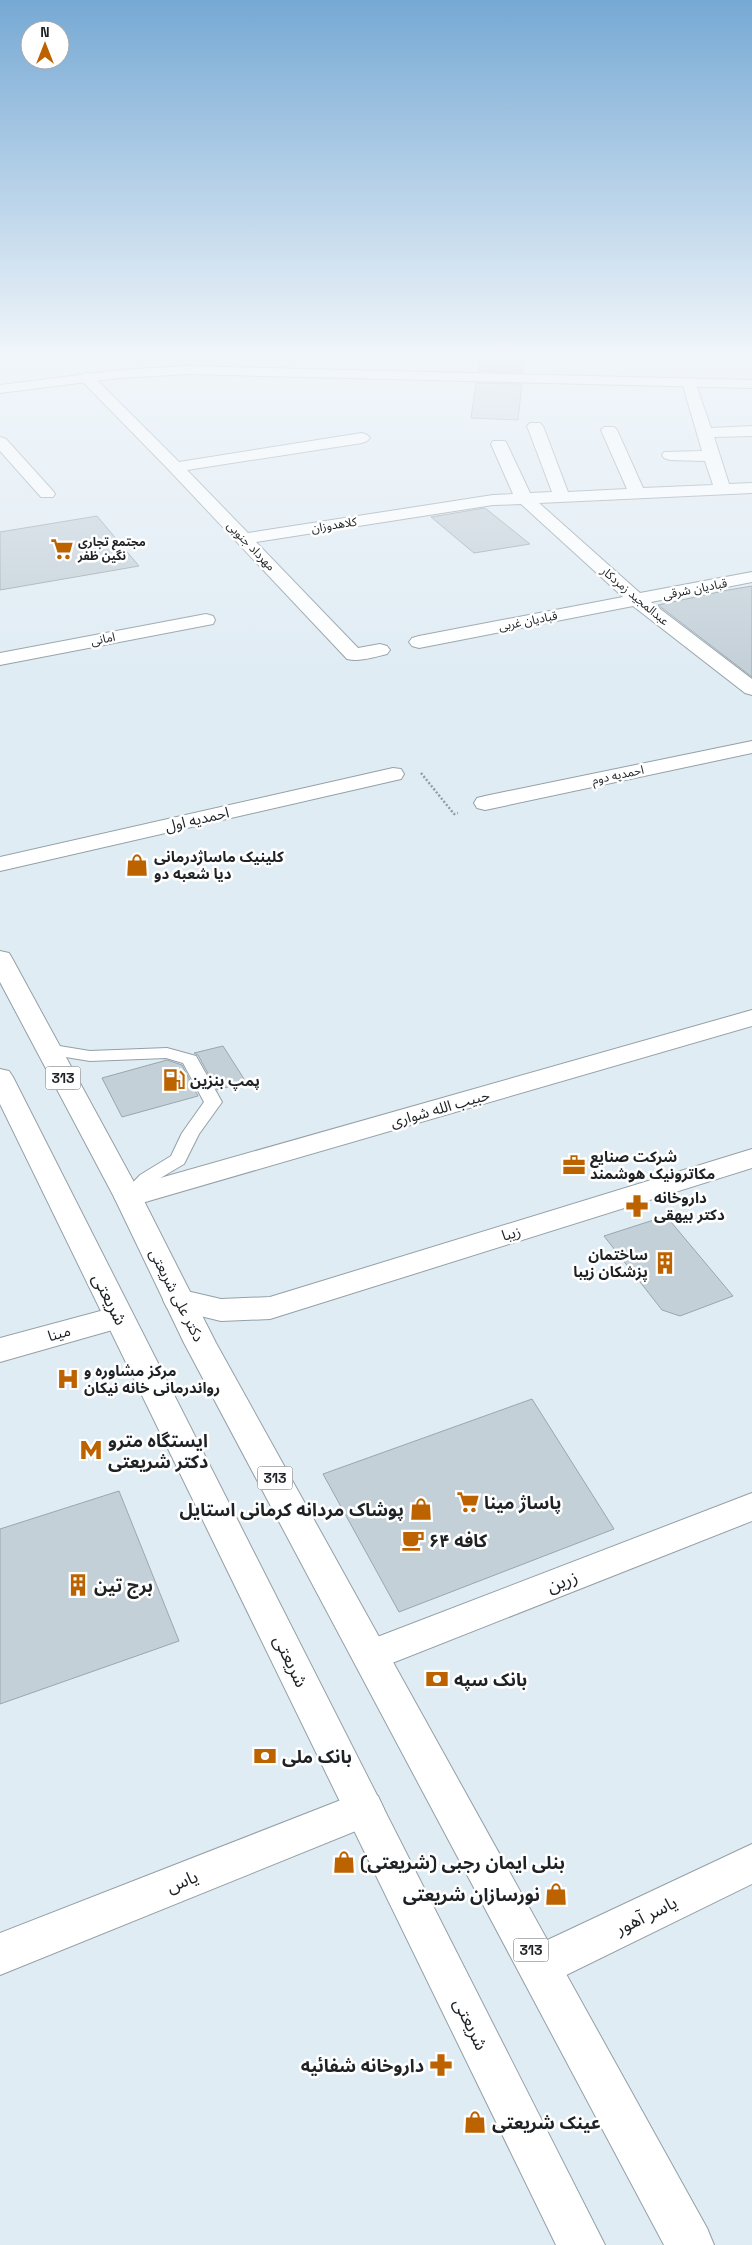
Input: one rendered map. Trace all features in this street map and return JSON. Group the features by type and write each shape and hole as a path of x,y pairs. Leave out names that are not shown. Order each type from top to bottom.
{"street":[{"path":"17,460 47,494"},
{"name":"مهرداد جنوبی","path":"169,460 354,655 380,650"},
{"path":"175,466 217,460"},
{"path":"507,460 523,497"},
{"path":"547,460 560,496"},
{"path":"622,460 637,492"},
{"path":"713,460 722,489"},
{"path":"0,466 19,462"},
{"name":"کلاهدوزان","path":"244,540 466,504 523,497 752,488"},
{"name":"عبدالمجید زمردکار","path":"523,497 637,600 752,689"},
{"name":"قبادیان شرقی","path":"637,600 752,577"},
{"name":"قبادیان غربی","path":"419,642 637,600"},
{"name":"امانی","path":"0,659 206,620"},
{"name":"احمدیه دوم","path":"485,804 752,747"},
{"name":"احمدیه اول","path":"0,864 393,774"},
{"name":"313","path":"0,958 47,1049 128,1197"},
{"name":"حبیب الله شواری","path":"128,1197 752,1018"},
{"name":"شریعتی","path":"0,1077 581,2245"},
{"name":"زیبا","path":"178,1300 221,1310 270,1308 752,1158"},
{"name":"دکتر علی شریعتی","path":"128,1197 178,1300 372,1655"},
{"name":"مینا","path":"0,1350 119,1317"},
{"name":"زرین","path":"372,1655 752,1507"},
{"name":"313","path":"372,1655 690,2245"},
{"name":"یاس","path":"0,1954 364,1808"},
{"name":"یاسر آهور","path":"539,1966 752,1864"}],"lane":[{"path":"47,1049 90,1056 167,1053 190,1060 212,1102 190,1133 178,1160 146,1179 128,1197"}],"path":[{"path":"393,774 417,769 454,814 485,804"}],"building":[{"path":"485,508 530,544 474,553 431,517"},
{"name":"مجتمع تجاری نگین ظفر","path":"97,516 139,566 0,590 0,532"},
{"path":"752,586 752,677 658,605 728,590"},
{"path":"223,1046 246,1082 217,1090 198,1055 194,1053"},
{"name":"پمپ بنزین","path":"167,1060 182,1065 198,1096 122,1117 102,1078"},
{"name":"ساختمان پزشکان زیبا","path":"666,1216 733,1296 680,1316 662,1310 604,1236"},
{"name":"پاساژ مینا","path":"532,1399 614,1529 399,1612 323,1474"},
{"name":"برج تین","path":"119,1491 179,1641 0,1704 0,1529"}],"place":[{"name":"مجتمع تجاری نگین ظفر","path":"62,549"},
{"name":"کلینیک ماساژدرمانی دیا شعبه دو","path":"137,865"},
{"name":"پمپ بنزین","path":"174,1080"},
{"name":"شرکت صنایع مکاترونیک هوشمند","path":"574,1165"},
{"name":"داروخانه دکتر بیهقی","path":"637,1206"},
{"name":"ساختمان پزشکان زیبا","path":"665,1263"},
{"name":"مرکز مشاوره و رواندرمانی خانه نیکان","path":"68,1379"},
{"name":"ایستگاه مترو دکتر شریعتی","path":"91,1450"},
{"name":"پاساژ مینا","path":"468,1502"},
{"name":"پوشاک مردانه کرمانی استایل","path":"421,1509"},
{"name":"کافه ۶۴","path":"413,1540"},
{"name":"برج تین","path":"78,1585"},
{"name":"بانک سپه","path":"437,1679"},
{"name":"بانک ملی","path":"265,1756"},
{"name":"بنلی ایمان رجبی (شریعتی)","path":"344,1862"},
{"name":"نورسازان شریعتی","path":"556,1894"},
{"name":"داروخانه شفائیه","path":"441,2065"},
{"name":"عینک شریعتی","path":"475,2122"}]}
